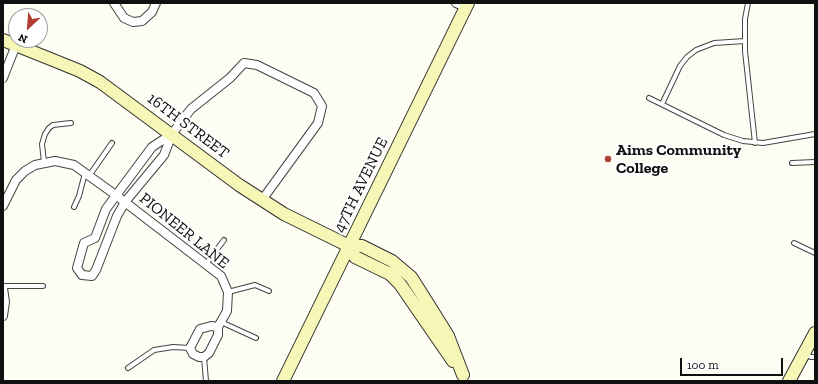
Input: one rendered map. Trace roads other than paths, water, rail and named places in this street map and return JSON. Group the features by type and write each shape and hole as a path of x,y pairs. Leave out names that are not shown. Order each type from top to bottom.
{"main road":[{"name":"47TH AVENUE","path":"283,381 349,246 463,4"},
{"name":"16TH STREET","path":"24,48 74,68 100,82 262,200 284,214 349,246 362,246 392,261 411,277 448,336 465,378"},
{"path":"789,381 810,356 815,333"}],"street":[{"path":"114,3 124,18 133,22 142,21 152,12 156,3"},
{"path":"3,78 15,48"},
{"path":"172,134 152,148 106,209 95,238 84,243 76,268 82,276 92,276 96,270 117,216 125,202 164,155 172,134 190,109 230,78 244,63 257,65 314,93 322,106 318,123 262,200"},
{"name":"PIONEER LANE","path":"44,162 55,161 74,165 125,202 221,276 228,292 226,311 220,324 218,335 209,353 204,357"},
{"path":"3,206 16,180 25,171 44,162"},
{"path":"95,238 106,243"},
{"path":"3,287 5,302 3,316"},
{"path":"204,357 199,357 193,354 190,348 200,329 220,324"}],"lane":[{"path":"748,3 745,19 746,68 755,143"},
{"path":"662,104 680,66 687,57 696,50 714,43 745,41"},
{"path":"649,98 724,135 743,141 755,143 780,141 813,134 815,130"},
{"path":"44,162 42,144 45,134 49,128 53,125 71,123"},
{"path":"74,207 87,174 112,143"},
{"path":"792,163 815,162"},
{"path":"206,264 224,240"},
{"path":"794,243 815,253"},
{"path":"228,292 255,285 269,291"},
{"path":"3,287 43,286"},
{"path":"220,324 256,338"},
{"path":"128,368 154,350 173,347 190,348"},
{"path":"204,357 206,381"}],"place":[{"name":"Aims Community College","path":"608,159"}]}
